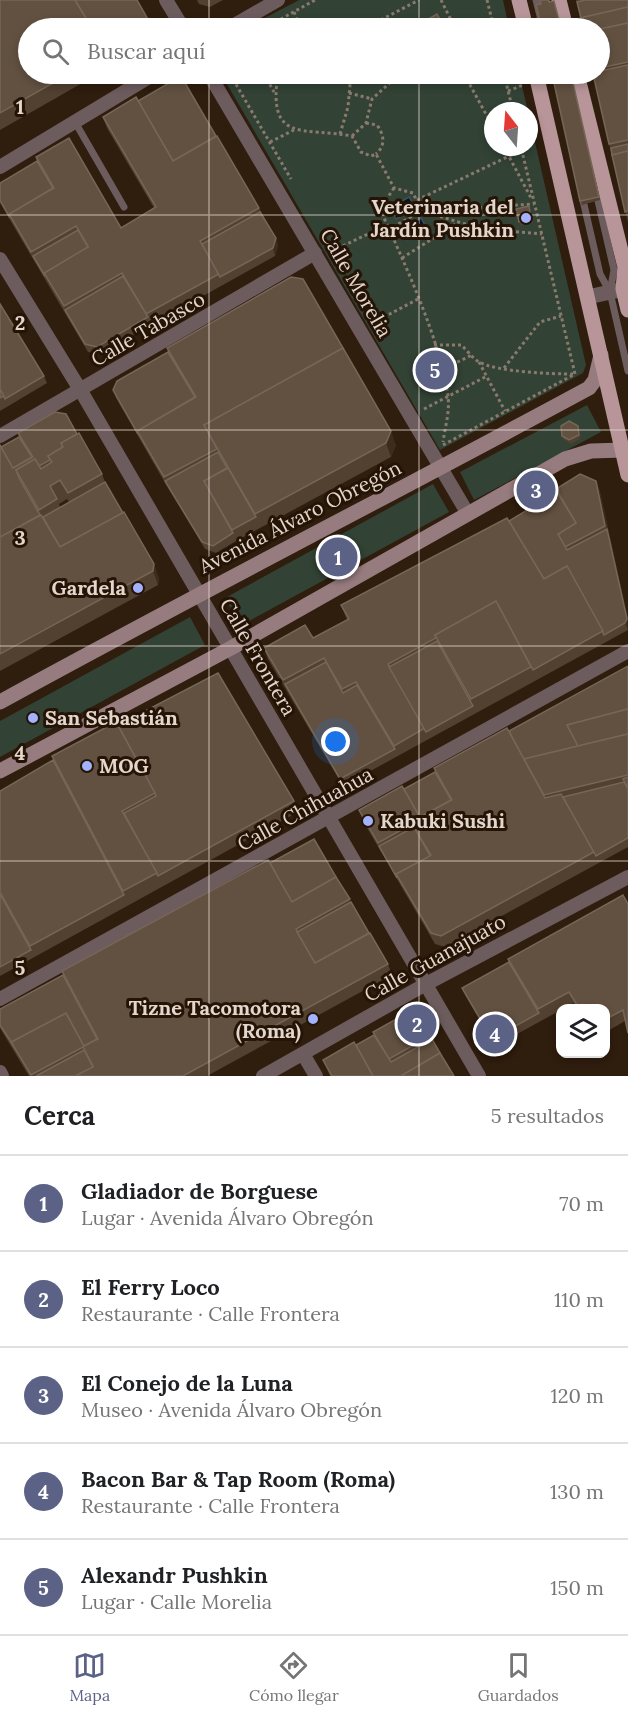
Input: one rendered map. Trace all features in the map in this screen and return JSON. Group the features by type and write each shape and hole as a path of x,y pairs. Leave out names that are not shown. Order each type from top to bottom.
{"main road":[{"path":"519,0 524,18"},
{"path":"559,0 564,18"},
{"path":"538,84 628,475"},
{"path":"579,84 625,267 620,290 628,310"},
{"path":"595,380 601,355"},
{"name":"Avenida Álvaro Obregón","path":"0,702 198,593 441,468 589,388 595,380"},
{"path":"0,771 231,648 579,453 623,450"}],"street":[{"path":"166,0 177,18"},
{"path":"246,18 278,0"},
{"path":"0,167 138,84"},
{"name":"Calle Morelia","path":"215,84 468,514"},
{"name":"Calle Tabasco","path":"0,436 315,253"},
{"name":"Calle Frontera","path":"0,260 81,391 479,1076"},
{"path":"588,297 620,290"},
{"name":"Calle Chihuahua","path":"0,999 628,651"},
{"name":"Calle Guanajuato","path":"263,1076 426,984 628,877"},
{"path":"303,1054 316,1076"}],"lane":[{"path":"536,0 540,18"},
{"path":"553,0 557,18"},
{"path":"571,84 585,143"},
{"path":"75,122 124,207"},
{"path":"593,178 620,290 628,371"},
{"path":"579,185 600,274 620,290"}],"path":[{"path":"283,18 315,0"},
{"path":"385,18 419,0"},
{"path":"441,0 450,18"},
{"path":"487,0 491,18"},
{"path":"294,12 297,18"},
{"path":"236,84 294,184"},
{"path":"269,84 274,93 279,115 294,130 304,133 352,136"},
{"path":"274,93 276,84"},
{"path":"340,134 350,84"},
{"path":"352,136 366,123 372,99 389,84"},
{"path":"469,84 484,111"},
{"path":"506,84 511,102"},
{"path":"349,93 372,99"},
{"path":"352,136 361,152 371,156 381,150 384,138 377,125 366,123"},
{"path":"270,142 294,130"},
{"path":"376,154 394,188 413,193 422,212"},
{"path":"417,200 509,156 534,204"},
{"path":"524,156 575,374"},
{"path":"394,188 380,209 402,258 434,345 448,396 445,427"},
{"path":"332,251 368,234 389,229 422,212 534,204"},
{"path":"422,212 482,229 542,234"},
{"path":"402,258 459,222"},
{"path":"327,242 338,261"},
{"path":"378,332 373,323 418,299"},
{"path":"504,368 540,322 561,316"},
{"path":"434,345 461,345 472,355 479,362 506,412"},
{"path":"441,370 472,355"},
{"path":"479,362 530,373 575,374 595,380"},
{"path":"438,436 443,445 575,374"},
{"path":"423,410 486,376"},
{"path":"417,400 428,419"}],"green space":[{"path":"299,0 503,0 507,18 265,18"},
{"path":"227,84 521,84 526,102 484,102 484,156 538,155 586,365 583,373 440,450"},
{"path":"587,405 601,432 474,500 460,472"},
{"path":"433,484 449,512 240,626 225,598"},
{"path":"190,617 205,645 0,757 0,721"}],"water":[{"path":"409,197 416,208 396,219 390,208"},
{"path":"421,218 427,229 408,240 402,228"}],"building":[{"path":"0,0 75,0 86,18 18,18 18,84 51,84 0,113"},
{"path":"75,0 137,0 147,18 86,18"},
{"path":"540,0 554,1 558,18 539,18 536,5 541,4"},
{"path":"628,0 628,7 581,18 577,2"},
{"path":"628,7 628,23 610,27 610,18 580,18"},
{"path":"628,23 628,62 610,66 610,27"},
{"path":"628,65 628,140 609,144 595,84 610,84 610,69"},
{"path":"167,84 186,84 216,136 173,161 138,101"},
{"path":"554,84 573,84 599,197 580,201"},
{"path":"136,97 173,161 217,136 259,208 200,241 219,274 146,314 122,273 64,306 44,273 88,246 76,226 31,252 9,214 54,188 36,157 69,138 121,228 156,207 103,117"},
{"path":"628,144 628,151 612,155 611,148"},
{"path":"628,151 628,211 625,212 612,155"},
{"path":"37,161 53,188 9,214 10,218 0,200 0,183"},
{"name":"Veterinaria del Jardín Pushkin","path":"529,206 531,220 519,222 516,209"},
{"path":"260,212 276,238 273,248 220,277 202,244"},
{"path":"78,230 88,247 44,273 45,276 33,256"},
{"path":"123,276 148,317 97,347 85,344 65,310"},
{"path":"291,277 303,279 343,348 204,425 217,449 164,477 137,431 196,397 167,348"},
{"path":"0,304 44,376 5,399 0,389"},
{"path":"343,348 391,431 386,443 255,514 204,425"},
{"path":"168,352 195,397 137,431 138,434 113,390 117,381"},
{"path":"55,412 66,414 77,434 61,443 63,447 48,456 50,460 39,466 35,459 16,470 40,515 0,537 0,445 13,468 33,457 18,433"},
{"path":"569,421 578,426 579,435 569,440 562,436 561,426"},
{"path":"79,433 102,474 68,493 60,480 50,486 57,499 39,510 16,470 35,459 41,469 52,462 48,456 63,447 61,443"},
{"path":"19,437 32,457 13,468 1,447"},
{"path":"218,452 227,468 204,481 233,533 213,546 202,542 165,481"},
{"path":"228,468 256,517 232,530 204,481"},
{"path":"580,474 596,481 605,526 565,547 558,534 576,523 556,489"},
{"path":"105,482 123,513 60,547 43,517"},
{"path":"557,492 576,523 558,534 567,550 607,529 627,619 625,623 604,635 567,566 544,579 509,521"},
{"path":"124,512 154,564 153,571 0,654 0,537 41,515 60,547"},
{"path":"507,518 544,579 567,566 603,631 533,670 496,601 388,664 425,728 394,746 356,682 342,689 324,658 283,680 264,648 305,625 313,638 349,619 341,605"},
{"path":"496,601 531,667 471,699 435,635"},
{"path":"437,641 473,706 426,732 389,667"},
{"path":"326,662 343,693 357,685 395,749 340,779 285,684"},
{"path":"628,666 628,709 567,725 578,746 524,759 525,762 509,731"},
{"path":"218,673 294,801 158,876 124,813 156,796 118,725"},
{"path":"628,709 628,734 578,746 567,725"},
{"path":"116,722 155,793 122,811 157,873 123,891 52,756"},
{"path":"507,728 545,798 561,794 594,852 441,936 431,933 396,874 431,855 412,824 378,843 359,810 402,786 420,817 452,800 434,768"},
{"path":"628,734 628,775 544,795 524,759"},
{"path":"53,760 124,895 30,946 0,892 0,791"},
{"path":"435,772 451,800 420,817 404,789"},
{"path":"628,777 628,788 623,779"},
{"path":"624,782 628,789 628,838 596,856 563,797"},
{"path":"414,827 430,856 396,874 397,878 379,846"},
{"path":"314,839 336,877 292,902 270,863"},
{"path":"268,860 292,902 336,877 350,899 296,929 315,963 370,933 388,964 183,1076 75,1076 93,1066 83,1047 31,1075 11,1042 66,1013 84,1046 98,1039 62,971"},
{"path":"0,894 31,950 0,967"},
{"path":"623,895 628,904 628,1033 623,1010 610,1017 610,1004 576,1004 569,992 538,1009 508,959"},
{"path":"351,902 369,933 315,963 297,932"},
{"path":"509,962 539,1013 492,1039 462,988"},
{"path":"63,975 97,1039 84,1046 66,1013 11,1042 0,1025 0,1009"},
{"path":"416,1008 430,1036 389,1059 373,1032"},
{"path":"374,1035 391,1062 432,1039 440,1053 401,1076 373,1076 356,1045"},
{"path":"354,1042 373,1076 332,1076 323,1060"},
{"path":"84,1050 93,1067 75,1076 36,1076"},
{"path":"440,1053 454,1076 401,1076"}],"place":[{"name":"Veterinaria del Jardín Pushkin","path":"526,218"},
{"name":"Alexandr Pushkin","path":"435,370"},
{"name":"El Conejo de la Luna","path":"536,490"},
{"name":"Gladiador de Borguese","path":"338,557"},
{"name":"Gardela","path":"138,588"},
{"name":"San Sebastián","path":"33,718"},
{"name":"MOG","path":"87,766"},
{"name":"Kabuki Sushi","path":"368,821"},
{"name":"Tizne Tacomotora (Roma)","path":"313,1019"},
{"name":"El Ferry Loco","path":"417,1024"},
{"name":"Bacon Bar & Tap Room (Roma)","path":"495,1034"}]}
